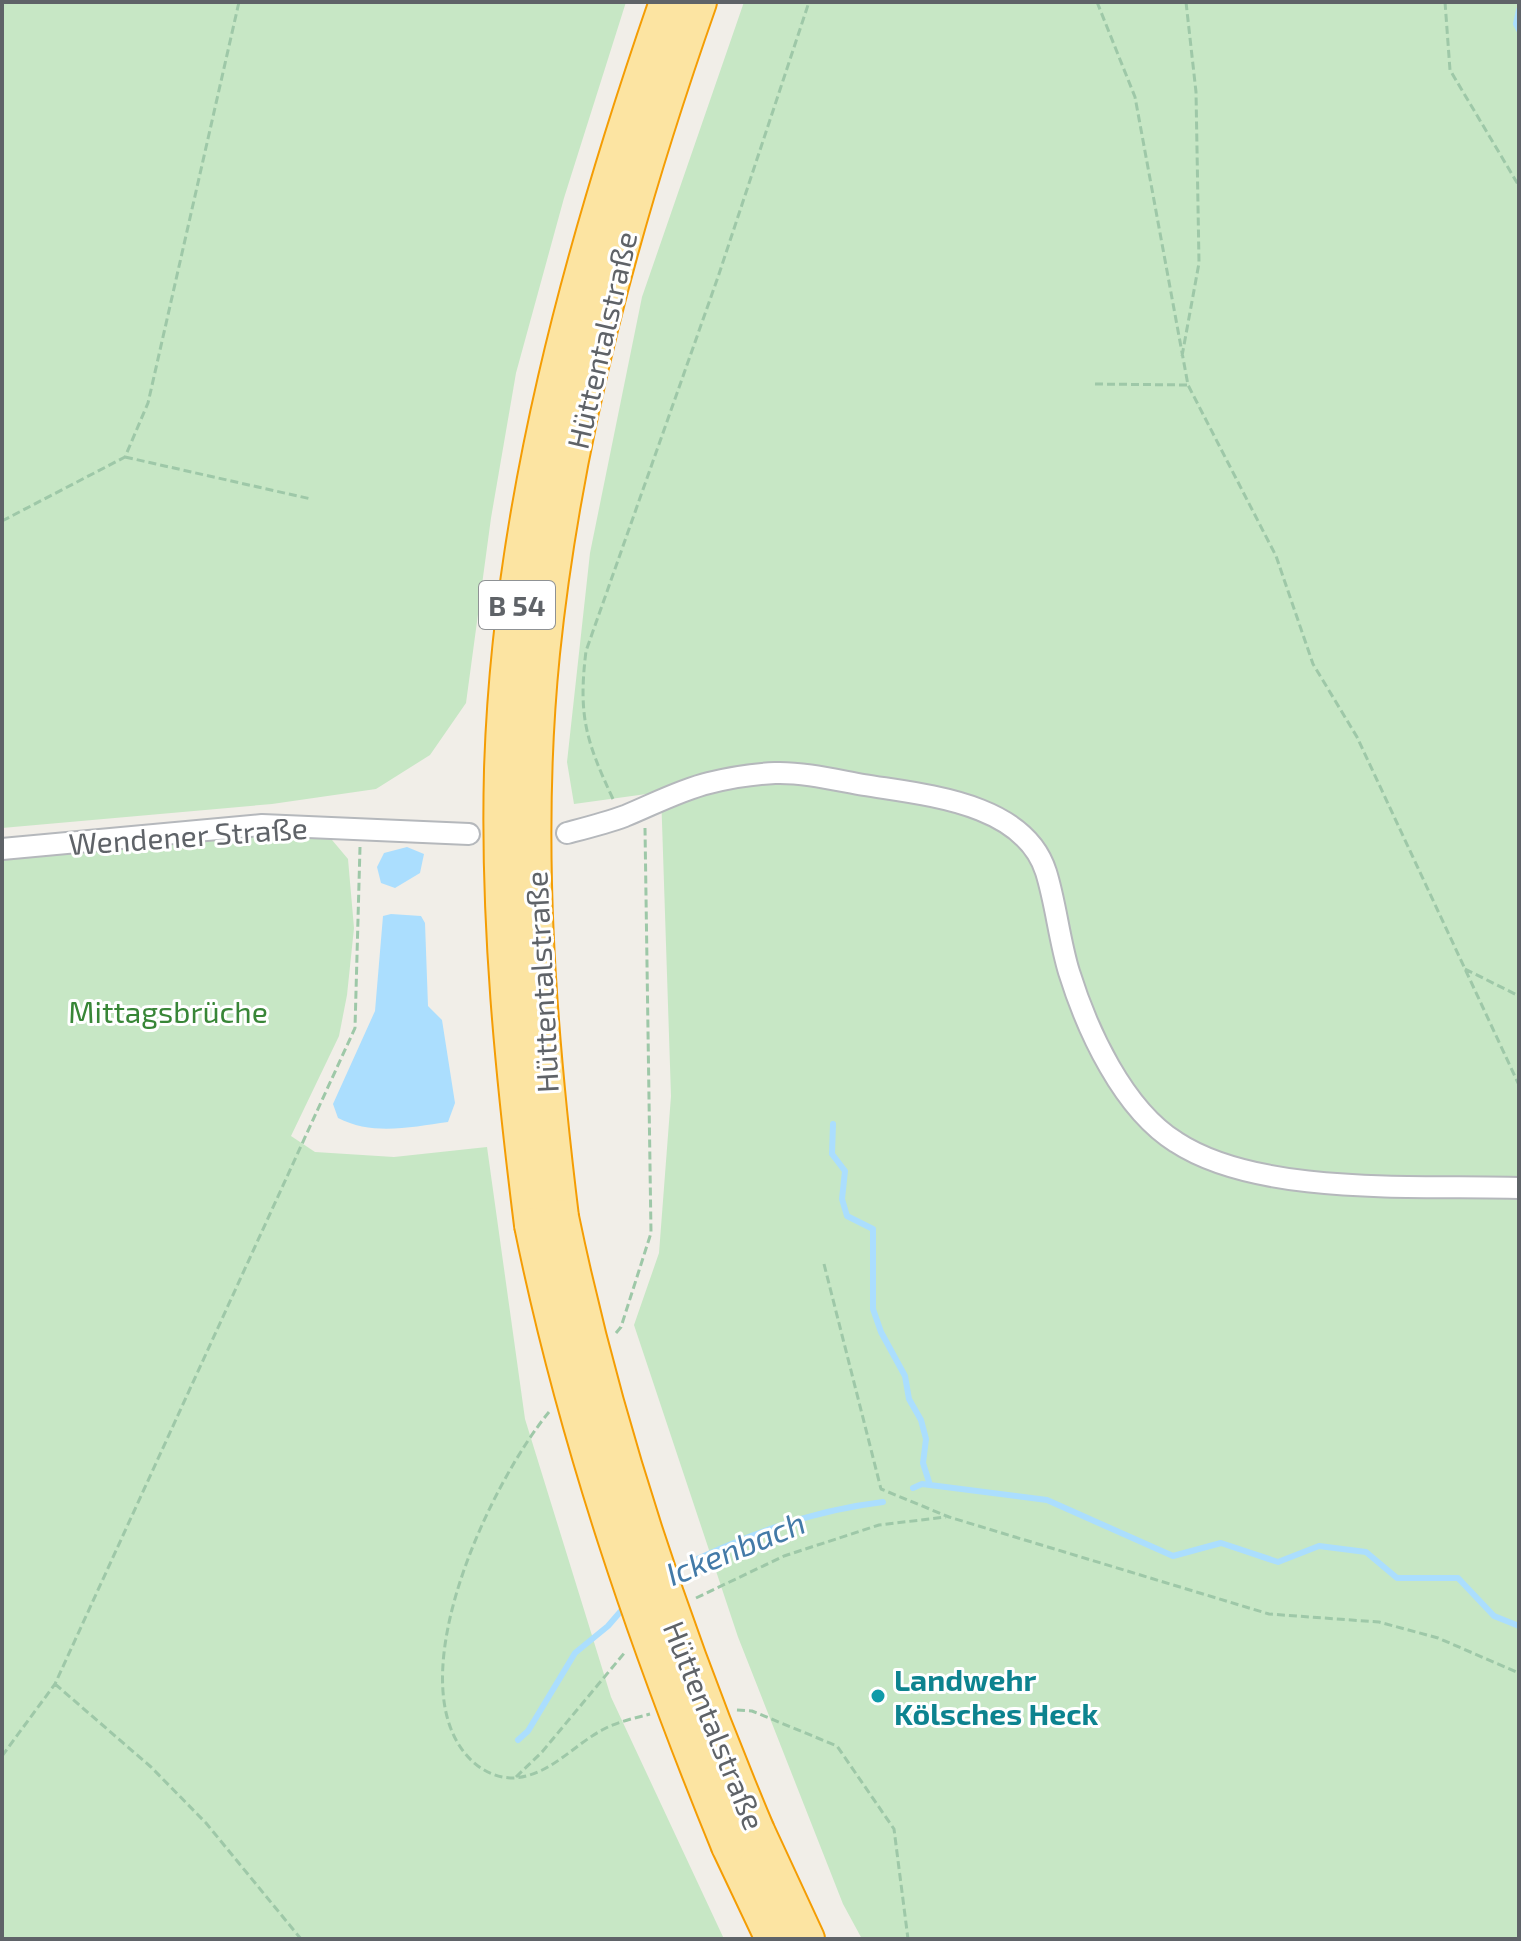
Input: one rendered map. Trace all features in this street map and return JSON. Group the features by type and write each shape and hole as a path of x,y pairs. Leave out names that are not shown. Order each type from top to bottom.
{"highway":[{"name":"Hüttentalstraße","path":"667,2 595,225 557,374 526,536 511,651 502,769 503,915 512,1065 547,1221 582,1318 615,1442 701,1699 773,1939"},
{"name":"Hüttentalstraße","path":"547,1221 535,916 535,772 542,655 556,541 587,381 625,234 699,2"},
{"name":"Hüttentalstraße","path":"743,1839 807,1939"}],"street":[{"path":"567,833 621,817 708,783 776,773 910,792 979,810 1019,833 1032,847 1045,869 1069,973 1101,1048 1135,1108 1177,1143 1235,1166 1296,1179 1359,1184 1519,1188"},
{"name":"Wendener Straße","path":"2,849 262,825 469,834"}],"path":[{"path":"2,521 125,457 148,403 239,2"},
{"path":"621,817 587,739 580,697 586,651 718,277 809,2"},
{"path":"1097,2 1135,97 1188,385 1276,556 1313,664 1357,737 1519,1085"},
{"path":"1182,360 1199,263 1196,92 1186,2"},
{"path":"1445,2 1450,70 1519,186"},
{"path":"1095,384 1188,385"},
{"path":"125,457 311,499"},
{"path":"2,1756 55,1684 355,1028 361,827"},
{"path":"1464,968 1519,996"},
{"path":"824,1264 881,1489 949,1517 1269,1614 1394,1626 1438,1638 1519,1673"},
{"path":"693,1599 784,1556 879,1525 949,1517"},
{"path":"515,1778 634,1645"},
{"path":"55,1684 151,1767 206,1823 301,1939"}],"green space":[{"path":"2,2 626,2 564,198 516,373 491,518 466,703 430,755 376,789 272,804 2,828"},
{"path":"744,2 1519,2 1519,1939 862,1939 843,1904 738,1637 634,1325 659,1253 671,1096 661,792 574,804 567,762 590,553 642,297"},
{"name":"Mittagsbrüche","path":"261,834 327,834 348,859 354,928 339,1036 291,1136 315,1152 394,1157 487,1147 525,1419 611,1697 724,1939 2,1939 2,859"}],"water":[{"path":"407,847 424,854 420,873 395,888 381,883 377,867 384,853"},
{"path":"383,916 421,916 425,923 428,1006 442,1020 455,1103 448,1122 392,1129 365,1127 338,1118 333,1104 375,1011"}],"waterway":[{"path":"1519,10 1516,24 1519,30"},
{"path":"833,1124 832,1154 845,1171 842,1199 847,1216 873,1229 873,1309 881,1332 905,1376 909,1399 921,1420 926,1439 923,1463 930,1485"},
{"name":"Ickenbach","path":"913,1488 922,1484 1047,1500 1173,1556 1221,1543 1278,1562 1319,1546 1366,1552 1397,1578 1458,1578 1494,1616 1519,1626"},
{"name":"Ickenbach","path":"670,1572 722,1548 800,1519 883,1502"},
{"name":"Ickenbach","path":"518,1740 528,1731 575,1653 608,1626 627,1604"}],"place":[{"name":"Landwehr Kölsches Heck","path":"878,1696"}]}
